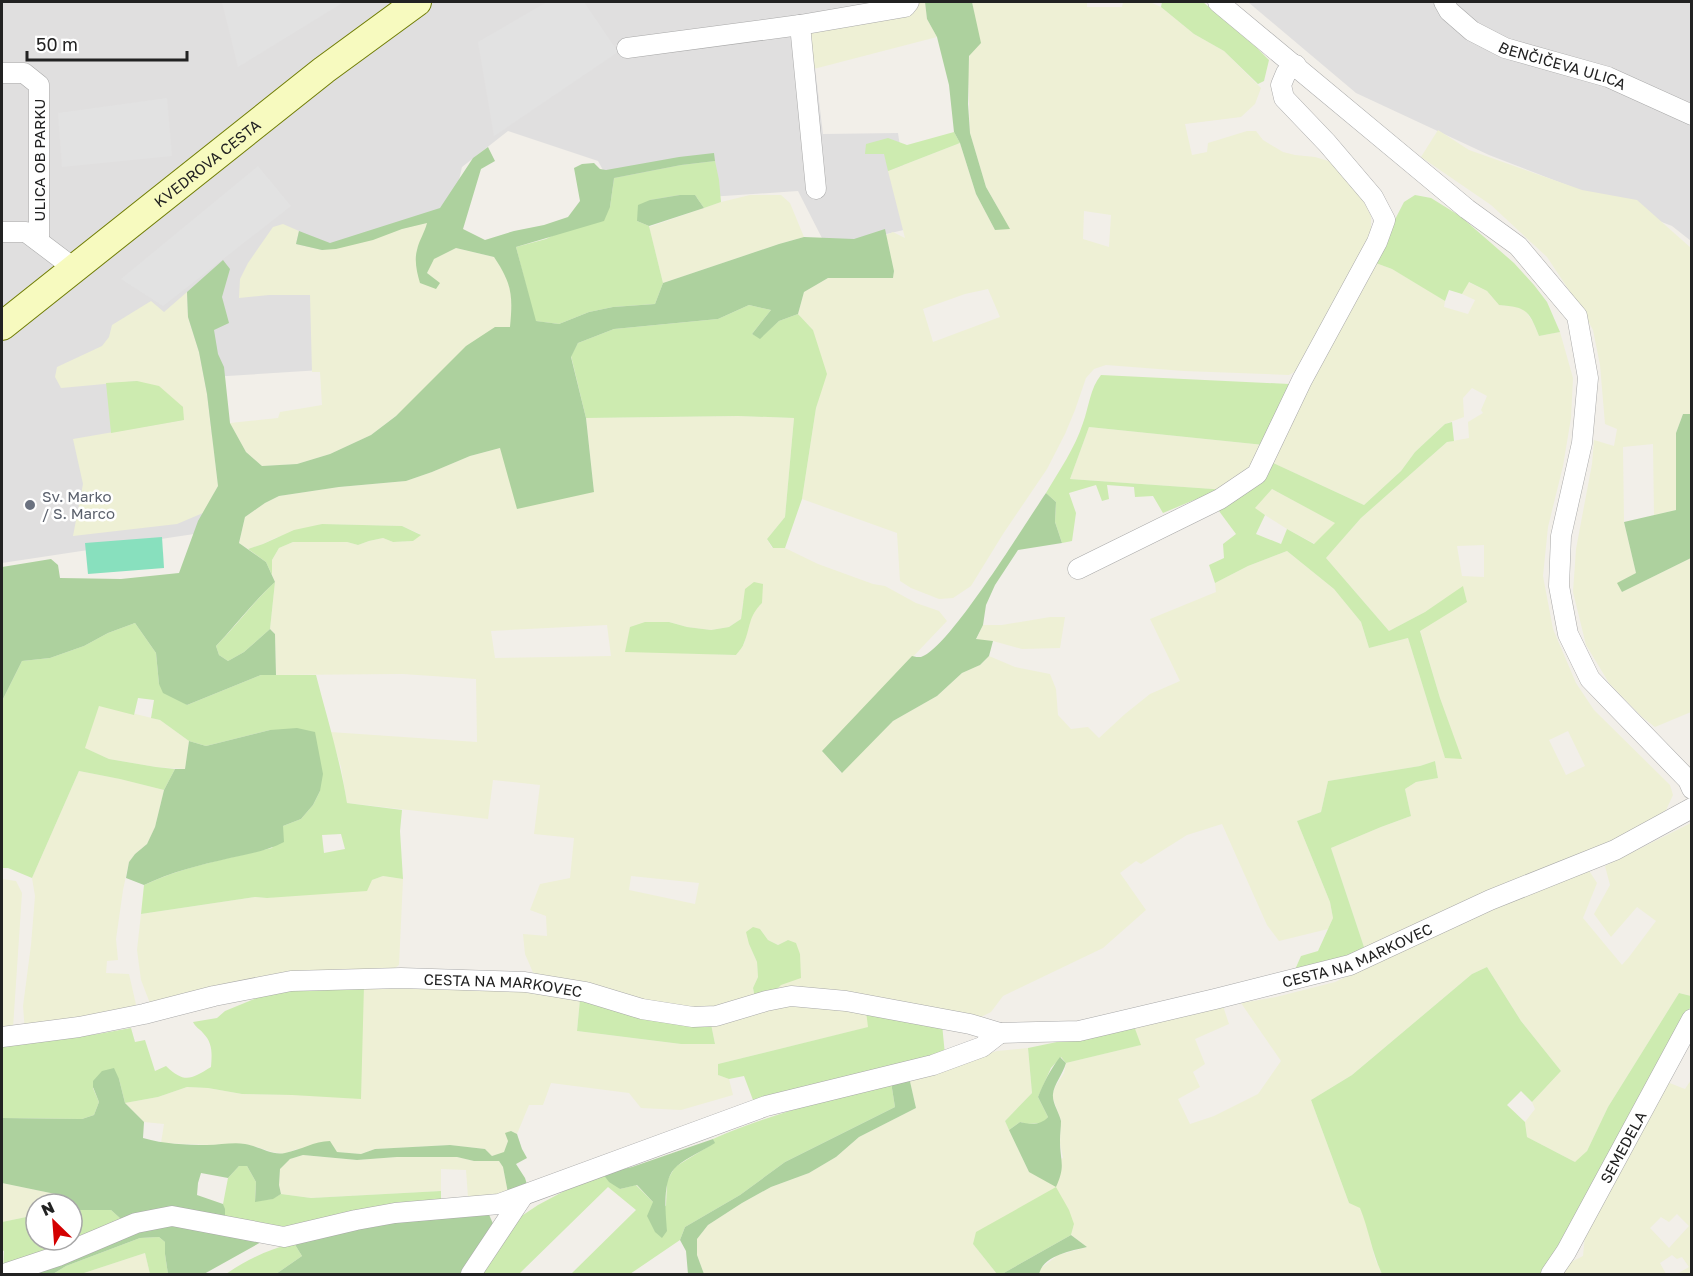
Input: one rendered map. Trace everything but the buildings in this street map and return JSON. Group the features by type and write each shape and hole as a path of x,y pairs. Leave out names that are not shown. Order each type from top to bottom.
{"street":[{"name":"KVEDROVA CESTA","path":"2,326 324,69 417,2"},
{"path":"627,48 905,7 909,2"},
{"path":"1218,2 1467,209 1518,246 1577,316 1588,378 1582,443 1561,536 1559,586 1568,634 1590,679 1688,780 1692,789"},
{"name":"BENČIČEVA ULICA","path":"1444,2 1449,10 1472,30 1505,48 1608,77 1692,115"},
{"path":"800,24 816,189"},
{"path":"1078,569 1220,499 1257,474 1302,380 1377,242 1385,220 1373,197 1327,143 1284,98 1281,85 1286,73 1296,65"},
{"name":"ULICA OB PARKU","path":"2,73 24,73 39,85 39,242"},
{"path":"2,232 26,231 75,268"},
{"name":"CESTA NA MARKOVEC","path":"2,1037 144,1014 214,996 291,981 401,978 525,982 586,992 642,1009 693,1017 716,1016 766,1000 791,996 846,1000 970,1024 1000,1033 1079,1031 1350,964 1490,900 1615,850 1692,808"},
{"name":"SEMEDELA","path":"1551,1275 1566,1252 1692,1019"},
{"path":"4,1275 58,1256 136,1223 172,1216 284,1237 395,1213 499,1204 766,1106 933,1065 982,1047 1000,1033"},
{"path":"471,1275 523,1196"}],"shaded area":[{"path":"2,2 905,2 812,42 823,134 898,133 912,228 827,248 798,191 621,203 598,161 508,131 462,167 453,206 321,370 211,377 214,531 2,563"},
{"path":"222,2 344,2 238,67"},
{"path":"547,2 584,2 618,52 494,136 478,42"},
{"path":"1248,2 1691,2 1691,241 1672,226 1489,155 1356,93"},
{"path":"167,98 172,156 62,167 58,113"},
{"path":"258,166 291,206 163,306 121,279"}],"green space":[{"path":"925,2 927,19 937,37 806,71 803,39 818,25"},
{"path":"925,2 972,2 981,43 969,56 970,133 986,187 1010,229 995,230 976,194 960,143 954,132 949,85 937,37 927,19"},
{"path":"972,2 1087,2 1087,7 1122,7 1123,2 1150,2 1161,7 1194,34 1224,51 1261,88 1255,104 1241,117 1185,124 1192,155 1207,152 1208,143 1247,131 1256,131 1263,140 1283,152 1332,162 1350,181 1365,204 1371,216 1371,231 1342,297 1303,367 1289,375 1106,365 1094,369 1086,378 1065,434 1047,469 971,586 953,598 939,599 900,581 897,533 802,499 820,394 813,330 798,314 804,292 828,278 893,278 894,271 886,235 893,232 905,238 888,171 960,143 976,194 995,230 997,206 986,187 970,133 968,71 974,12","holes":["1084,211 1111,215 1109,247 1083,239","988,289 1000,317 933,342 923,309 965,294"]},
{"path":"1162,2 1203,2 1269,60 1264,81 1258,84 1224,51 1194,34 1161,7"},
{"path":"1438,130 1469,150 1582,190 1637,200 1691,248 1691,414 1683,414 1676,433 1676,510 1654,515 1653,444 1623,447 1624,522 1636,573 1618,583 1622,592 1691,558 1691,712 1655,727 1609,683 1586,645 1573,592 1576,549 1592,464 1594,440 1614,446 1617,429 1605,424 1600,365 1593,330 1547,257 1491,205 1421,157"},
{"path":"954,132 960,143 888,171 884,154 865,154 866,144 888,138 907,145"},
{"path":"488,147 495,161 481,169 463,229 485,240 568,217 580,201 574,168 582,164 594,163 600,169 606,170 714,153 715,161 614,178 610,207 604,221 516,247 536,321 559,324 589,312 613,307 655,304 663,283 804,237 854,239 885,229 894,271 893,278 828,278 804,292 798,314 779,321 760,339 752,334 771,310 749,305 718,319 614,329 578,343 571,357 586,418 594,492 517,509 500,448 470,456 406,481 339,487 279,496 265,503 245,517 239,543 266,562 275,582 216,646 219,655 228,661 244,652 270,629 275,634 276,675 261,675 187,705 163,693 159,684 156,653 135,623 108,633 84,646 50,658 22,661 2,701 2,567 51,559 58,565 60,578 121,579 179,573 198,521 218,486 207,394 199,352 188,317 187,292 223,260 230,269 222,297 229,323 214,330 218,354 224,367 230,423 246,452 262,466 297,464 330,454 371,435 396,416 466,346 495,327 510,327 510,290 505,275 494,257 456,248 434,259 427,273 440,283 436,289 420,283 416,254 427,223 336,249 322,250 296,244 299,231 330,243 440,208 473,158"},
{"path":"715,161 721,202 704,208 695,195 650,200 637,221 649,226 663,283 655,304 613,307 589,312 559,324 535,321 516,247 546,239 610,207 614,178"},
{"path":"695,195 704,208 649,226 637,221 638,205 650,200"},
{"path":"750,195 781,195 790,203 804,237 663,283 649,227 721,202"},
{"path":"1415,195 1431,198 1460,216 1514,263 1547,302 1560,332 1539,336 1526,312 1516,307 1499,305 1487,291 1469,282 1462,294 1449,290 1445,301 1392,269 1373,262 1404,202"},
{"path":"428,222 423,236 417,272 439,283 427,273 433,259 456,248 494,257 505,272 512,296 511,327 371,435 330,454 297,464 262,466 246,452 230,423 278,418 280,412 322,405 320,372 312,372 310,295 239,298 240,279 248,263 273,227 283,224 299,231 296,244 322,250"},
{"path":"1373,262 1392,269 1433,293 1445,301 1444,307 1468,314 1475,300 1462,294 1468,282 1487,291 1499,305 1525,310 1539,336 1560,332 1573,378 1571,418 1563,466 1548,527 1543,576 1553,629 1576,683 1594,710 1670,785 1673,795 1662,819 1366,953 1331,848 1411,816 1405,789 1416,782 1438,778 1435,761 1420,766 1328,781 1321,812 1297,821 1330,902 1333,918 1328,929 1279,941 1267,925 1222,824 1187,835 1141,864 1136,861 1120,873 1146,910 1103,948 1003,996 991,1012 977,1019 774,992 800,964 800,954 788,940 778,945 768,940 760,929 749,944 757,962 758,977 753,989 755,998 697,1012 535,977 525,954 523,934 547,936 546,916 530,910 540,884 570,878 574,838 534,834 540,785 493,780 488,819 347,803 341,767 330,732 477,742 476,679 403,674 276,675 275,634 270,629 275,582 272,575 272,560 279,548 293,542 347,542 358,545 383,538 393,542 413,541 420,534 402,526 322,524 248,549 239,543 245,517 279,496 339,487 406,481 470,456 500,448 594,491 586,418 738,416 794,418 785,517 767,539 772,548 785,548 818,564 873,584 885,586 916,603 939,611 947,621 823,751 841,773 893,721 937,696 962,673 980,665 989,656 1015,667 1050,674 1056,689 1058,715 1071,729 1088,727 1099,738 1150,694 1180,681 1150,619 1216,592 1215,583 1248,566 1287,551 1334,589 1361,622 1369,648 1408,638 1445,757 1461,758 1420,630 1467,602 1463,587 1425,612 1389,631 1326,558 1361,518 1447,442 1469,438 1468,422 1483,413 1481,410 1487,396 1472,388 1463,398 1464,417 1445,424 1415,452 1401,471 1364,505 1269,461","holes":["1484,545 1484,577 1462,576 1457,546","743,602 762,603 754,611 744,644 736,655 625,651 669,622 711,630 729,627 741,619","607,625 611,656 495,658 491,631","1568,731 1585,766 1566,775 1549,740","631,876 699,883 695,904 629,890"]},
{"path":"187,292 188,317 199,352 207,394 218,486 203,513 177,524 73,536 83,484 73,439 183,420 183,407 137,381 61,388 55,377 57,367 102,346 109,337 112,325 151,301 164,312"},
{"path":"749,305 771,310 752,334 760,338 779,321 798,314 813,330 827,374 816,408 802,499 785,548 773,548 767,539 785,517 794,418 738,416 586,418 571,356 578,343 614,329 718,319"},
{"path":"1101,375 1289,384 1264,445 1089,427 1070,479 1227,490 1163,513 1153,496 1135,497 1134,487 1107,485 1109,499 1102,501 1096,485 1069,493 1076,513 1072,541 1062,543 1055,522 1056,502 1046,493 1076,441 1092,392"},
{"path":"137,381 159,386 183,407 184,420 111,433 106,383"},
{"path":"1683,414 1691,414 1691,558 1622,592 1617,583 1636,573 1624,522 1676,510 1676,433"},
{"path":"1452,422 1454,441 1447,442 1361,518 1326,558 1389,631 1425,612 1463,586 1467,602 1420,631 1440,698 1462,759 1445,758 1408,638 1369,648 1361,622 1334,589 1287,551 1248,566 1215,583 1209,565 1224,558 1223,544 1236,534 1216,507 1269,461 1364,505 1401,471 1415,452 1445,424","holes":["1272,489 1335,523 1314,544 1287,529 1281,544 1256,534 1265,515 1255,508"]},
{"path":"1089,427 1264,445 1254,465 1227,490 1070,479"},
{"path":"1272,489 1336,523 1315,544 1254,508"},
{"path":"1046,493 1056,502 1055,522 1062,543 1018,550 995,585 986,605 983,625 976,639 993,641 989,656 980,665 962,673 937,696 893,721 842,773 822,751 912,656 921,657 933,649 949,632 986,583"},
{"path":"322,524 402,526 421,535 413,541 393,542 383,538 358,545 347,542 293,542 279,548 272,560 272,575 266,562 248,549 294,530"},
{"path":"162,537 164,568 88,574 85,543"},
{"path":"275,582 270,629 244,652 228,661 219,655 216,646"},
{"path":"754,582 763,584 762,603 754,613 743,644 736,655 625,652 630,627 645,622 669,622 711,630 729,627 741,619 745,589"},
{"path":"1050,617 1065,617 1060,648 1022,649 993,641 976,640 983,625 1002,625"},
{"path":"135,623 156,653 159,684 187,705 261,675 316,675 347,803 402,810 400,831 403,879 383,876 372,880 367,891 255,897 141,914 144,885 191,868 272,848 283,826 301,819 313,805 320,791 270,730 206,746 189,741 160,720 151,718 154,700 138,698 134,715 99,706 85,748 109,759 175,769 164,790 79,771 32,878 8,868 2,868 2,701 22,661 50,658 84,646 108,633","holes":["341,834 345,849 324,853 322,835"]},
{"path":"99,705 160,720 189,741 185,769 156,767 109,759 84,748"},
{"path":"297,728 315,732 323,774 320,791 313,805 301,819 283,826 284,842 257,852 186,869 144,885 126,878 129,862 147,844 155,827 164,790 175,769 185,769 189,741 206,746 270,730"},
{"path":"1435,761 1438,778 1416,782 1405,789 1411,816 1331,848 1366,953 1290,981 1301,956 1318,951 1333,918 1330,902 1297,821 1321,812 1328,781 1420,766"},
{"path":"79,771 164,790 155,827 147,844 129,862 116,939 118,960 107,961 106,973 129,974 137,1009 25,1032 23,1006 35,896 32,878"},
{"path":"1691,823 1691,996 1679,993 1608,1107 1587,1151 1578,1161 1575,1162 1527,1137 1525,1122 1535,1109 1532,1102 1561,1071 1521,1021 1487,967 1472,974 1352,1075 1311,1100 1349,1203 1360,1207 1375,1259 1382,1274 1039,1274 1040,1269 1058,1255 1087,1247 1071,1235 1074,1224 973,1244 997,1274 704,1274 697,1255 697,1239 708,1225 771,1187 809,1173 836,1157 859,1137 916,1108 909,1077 997,1051 1028,1048 1032,1093 1005,1121 1029,1172 1063,1158 1060,1143 1061,1120 1052,1096 1064,1073 1066,1063 1140,1045 1134,1026 1223,1006 1229,1024 1195,1039 1205,1064 1193,1072 1200,1087 1178,1099 1190,1124 1214,1116 1258,1094 1281,1061 1241,1003 1335,982 1466,920 1588,869 1597,883 1583,918 1622,965 1656,921 1637,907 1611,937 1594,914 1610,885 1605,866"},
{"path":"383,876 403,879 399,965 388,973 151,1006 141,980 137,950 141,914 255,897 268,898 372,880"},
{"path":"2,879 16,881 22,893 13,1028 2,1033"},
{"path":"753,927 760,929 768,940 778,945 788,940 796,943 800,954 801,978 781,985 774,992 755,998 753,988 758,977 757,962 746,932"},
{"path":"1487,967 1521,1021 1561,1071 1532,1102 1521,1091 1507,1105 1525,1122 1527,1137 1575,1162 1587,1151 1608,1107 1679,993 1691,996 1691,1006 1633,1118 1543,1274 1382,1274 1360,1208 1349,1203 1311,1100 1352,1075 1472,974"},
{"path":"364,985 516,990 580,999 577,1031 681,1044 715,1044 711,1024 741,1019 762,1009 787,1005 866,1011 869,1027 718,1064 718,1075 729,1079 733,1095 681,1110 641,1108 629,1093 551,1083 543,1105 529,1105 517,1134 511,1131 504,1153 492,1156 485,1149 449,1145 375,1149 361,1154 297,1149 284,1154 243,1144 161,1143 164,1124 144,1122 125,1103 158,1097 187,1087 242,1094 292,1095"},
{"path":"364,985 361,1099 242,1094 187,1087 158,1097 125,1103 119,1079 93,1088 99,1102 94,1115 82,1119 2,1118 2,1045 131,1028 135,1042 145,1040 155,1071 166,1066 178,1075 188,1078 211,1067 212,1053 209,1041 193,1022 217,1018 225,1011 271,992"},
{"path":"580,999 711,1024 715,1044 681,1044 577,1031"},
{"path":"866,1011 942,1024 945,1055 756,1108 744,1076 729,1079 718,1075 718,1064 868,1027"},
{"path":"1134,1026 1141,1045 1066,1063 1061,1057 1051,1068 1038,1097 1048,1117 1043,1123 1020,1122 1009,1130 1005,1121 1032,1093 1028,1048"},
{"path":"1060,1057 1066,1063 1053,1094 1061,1121 1062,1168 1056,1187 1029,1172 1009,1130 1020,1122 1036,1124 1048,1117 1038,1097"},
{"path":"114,1068 125,1103 144,1122 143,1138 183,1144 240,1143 280,1154 318,1142 330,1141 337,1152 361,1154 375,1149 450,1145 485,1149 492,1156 504,1152 508,1141 505,1133 511,1131 517,1134 527,1158 516,1164 525,1178 529,1191 508,1193 503,1167 499,1161 474,1161 457,1157 357,1160 303,1155 290,1159 280,1169 281,1194 273,1199 255,1202 256,1182 247,1166 239,1166 228,1178 201,1173 197,1195 223,1204 225,1221 121,1219 111,1210 84,1210 84,1192 46,1192 2,1183 2,1118 82,1119 94,1115 99,1102 93,1081 102,1071"},
{"path":"909,1077 916,1108 859,1137 836,1157 809,1173 771,1187 708,1225 697,1239 697,1255 704,1274 688,1274 686,1251 680,1240 685,1227 740,1195 785,1162 895,1107 891,1082"},
{"path":"1691,1080 1691,1274 1677,1274 1689,1267 1682,1257 1677,1259 1672,1255 1660,1263 1666,1274 1562,1274 1569,1263 1583,1256 1585,1235 1667,1082 1685,1089","holes":["1677,1214 1689,1226 1669,1248 1650,1228 1661,1217 1669,1222"]},
{"path":"891,1082 895,1107 785,1162 740,1195 685,1227 680,1240 630,1274 571,1274 636,1210 608,1187 519,1274 479,1274 520,1217 585,1180 603,1174 620,1189 636,1185 653,1202 666,1206 667,1181 675,1167 714,1143 713,1139 779,1114"},
{"path":"713,1139 715,1143 677,1166 672,1172 666,1197 667,1231 662,1238 655,1232 647,1216 653,1202 637,1185 620,1189 609,1182 603,1174 632,1167"},
{"path":"303,1155 357,1160 457,1157 474,1161 499,1161 503,1167 508,1193 468,1197 466,1170 441,1169 441,1191 311,1198 281,1194 280,1169 290,1159"},
{"path":"239,1166 247,1166 256,1182 255,1201 272,1199 281,1194 311,1198 441,1191 441,1203 279,1231 225,1221 223,1204 228,1178"},
{"path":"2,1183 46,1192 24,1192 24,1217 2,1222"},
{"path":"1056,1187 1074,1224 1071,1235 1002,1274 997,1274 973,1244 976,1232"},
{"path":"84,1210 111,1210 121,1219 84,1236"},
{"path":"487,1210 494,1226 465,1274 276,1274 302,1256 294,1243 357,1228"},
{"path":"24,1217 24,1252 48,1252 3,1272 2,1222"},
{"path":"160,1222 263,1241 204,1274 168,1274 165,1242 159,1237 140,1238 66,1266 53,1274 28,1274"},
{"path":"1071,1235 1087,1247 1052,1258 1046,1262 1039,1274 1002,1274"},
{"path":"159,1237 165,1242 168,1274 150,1274 145,1253 81,1274 53,1274 66,1266 140,1238"},
{"path":"294,1243 302,1256 276,1274 226,1274 258,1256"},
{"path":"145,1253 150,1274 81,1274"}],"place":[{"name":"Sv. Marko / S. Marco","path":"30,505"}]}
